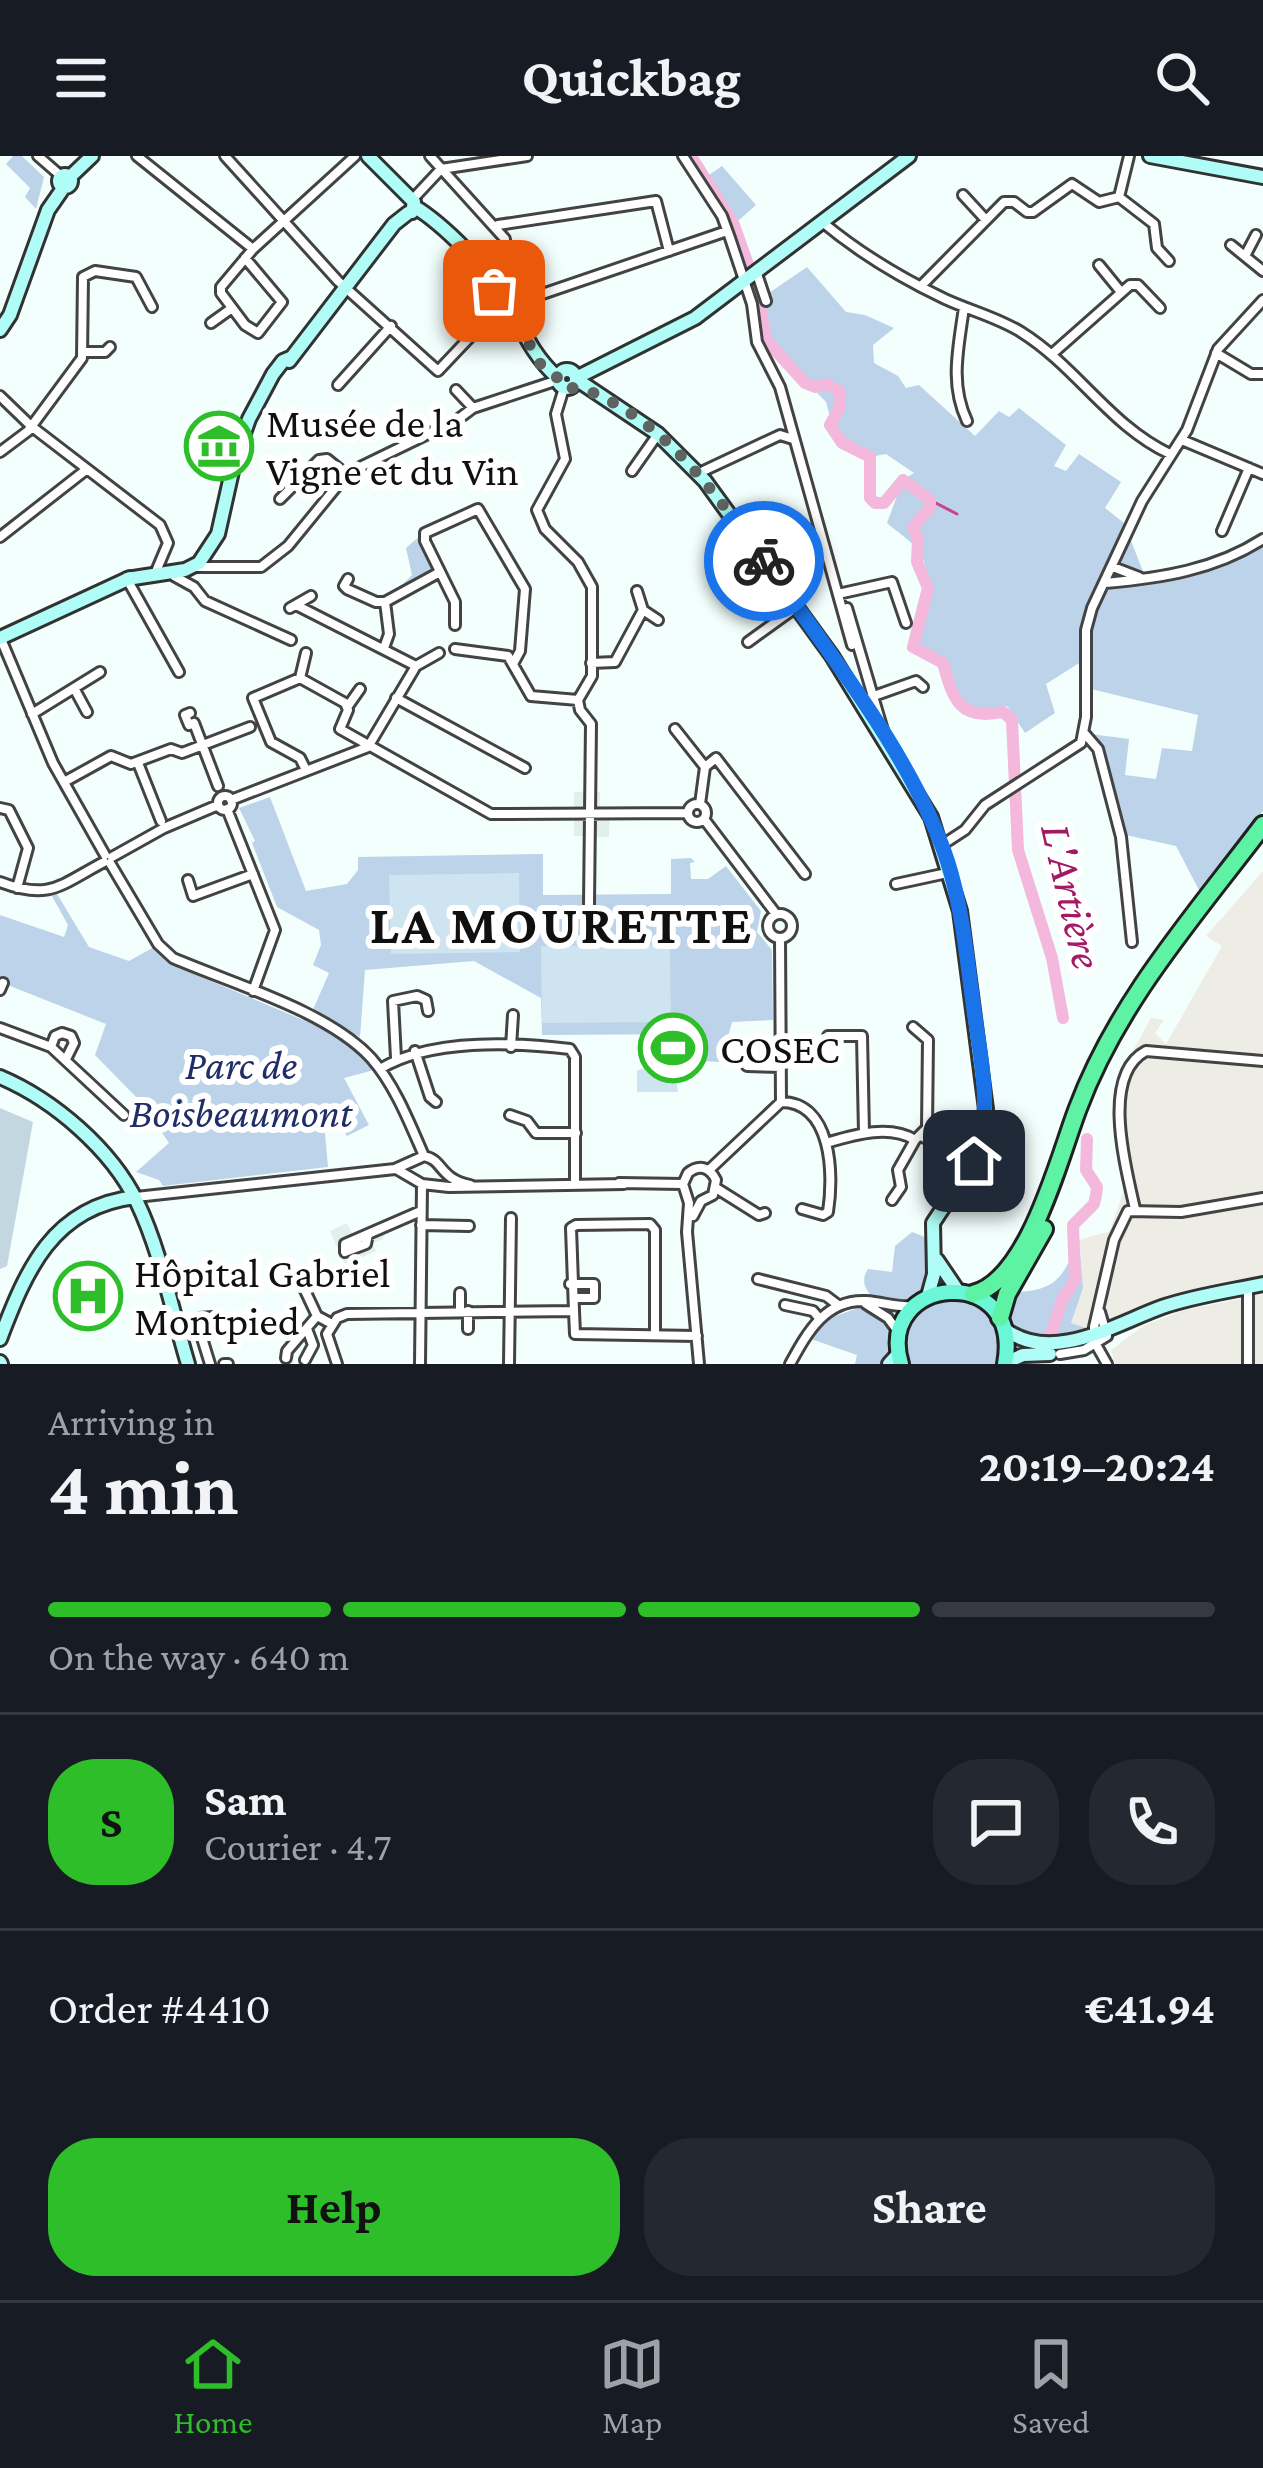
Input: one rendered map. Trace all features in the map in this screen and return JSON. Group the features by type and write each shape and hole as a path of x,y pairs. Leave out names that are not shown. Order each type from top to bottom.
{"highway":[{"path":"966,1293 994,1283 1029,1236 1080,1102 1120,1018 1263,825"},
{"path":"1003,1324 1004,1300 1040,1239 1108,1059 1166,968 1263,839"}],"main road":[{"path":"0,330 10,315 48,210 65,180 92,156"},
{"path":"368,156 408,206 434,223 484,271 537,358 658,434 699,473 832,656 926,808 951,872 961,916 986,1109 974,1161 933,1223 928,1296"},
{"path":"567,379 695,318 909,156"},
{"path":"1150,156 1263,177"},
{"path":"0,638 127,579 181,568 214,538 241,439 272,382 408,206"},
{"path":"594,392 595,366"},
{"path":"0,1077 59,1112 135,1197 188,1364"},
{"path":"0,1317 56,1234 98,1206 135,1197"},
{"path":"934,1254 945,1278 1020,1342 1072,1347 1100,1342"},
{"path":"1003,1324 1005,1364 1023,1354 1060,1354 1100,1342 1163,1307 1256,1287"},
{"path":"896,1361 899,1333 914,1306 928,1296 966,1293"},
{"path":"0,1339 12,1301"}],"street":[{"path":"38,156 65,180"},
{"path":"137,156 253,249"},
{"path":"225,156 345,286 438,371 507,305 727,231"},
{"path":"244,258 281,299 258,333 245,325 221,287 244,258 253,249 355,156"},
{"path":"430,156 506,239 507,305"},
{"path":"408,206 441,169 443,156"},
{"path":"441,169 527,156"},
{"path":"683,156 766,301"},
{"path":"1118,197 1129,156"},
{"path":"921,286 1010,200 1033,212 1072,184 1099,202 1118,197"},
{"path":"963,195 986,220"},
{"path":"1118,197 1156,227 1157,248 1169,261"},
{"path":"496,225 656,201 669,250"},
{"path":"820,220 859,251 921,286 1021,331 1052,354 1125,427 1170,454"},
{"path":"1244,256 1256,235"},
{"path":"1232,245 1263,271"},
{"path":"1099,265 1121,292"},
{"path":"0,452 31,426 78,365 82,352 80,285 88,272 136,278 152,308"},
{"path":"749,274 758,341 780,387 885,739"},
{"path":"1052,354 1121,292 1138,285 1160,308"},
{"path":"942,845 964,830 985,805 1076,747 1085,734 1086,625 1142,501 1182,440 1216,353 1263,300"},
{"path":"964,307 956,378 958,402 967,421"},
{"path":"211,323 232,308"},
{"path":"338,385 391,326"},
{"path":"82,352 105,352 110,347"},
{"path":"1216,353 1251,374 1263,374"},
{"path":"181,568 250,570 267,565 348,476 473,408 567,379"},
{"path":"567,379 556,414 565,459 537,510 545,529 578,562 592,587 592,676 578,700 591,736 589,905"},
{"path":"456,390 473,408"},
{"path":"0,396 166,532 181,568"},
{"path":"632,471 658,434"},
{"path":"699,473 780,435 793,440"},
{"path":"1182,440 1263,474"},
{"path":"280,500 319,460 327,459 348,476"},
{"path":"1222,531 1249,468"},
{"path":"0,537 87,469"},
{"path":"455,625 455,602 425,533 478,508 525,589 520,651 514,662"},
{"path":"1105,583 1186,573 1263,539"},
{"path":"1113,567 1146,579"},
{"path":"181,568 174,576 194,586 206,601 290,640"},
{"path":"346,582 376,602 386,602 440,572"},
{"path":"127,579 178,672"},
{"path":"840,594 892,582 906,623"},
{"path":"637,591 643,610 658,620"},
{"path":"311,596 293,607 416,666"},
{"path":"384,648 389,634 386,602"},
{"path":"748,642 796,607"},
{"path":"592,663 615,662 643,610"},
{"path":"0,638 48,752 168,954 327,1023 357,1044 380,1069 424,1156 436,1160 440,1171 453,1181 470,1185"},
{"path":"832,656 855,645"},
{"path":"455,649 499,653 514,662 528,695 578,700"},
{"path":"300,678 306,653"},
{"path":"0,882 34,893 47,891 164,828 368,747 416,666 439,653"},
{"path":"32,714 100,672"},
{"path":"300,678 348,706"},
{"path":"300,678 253,698 271,742 300,758 306,770"},
{"path":"859,698 875,700 916,681 923,687"},
{"path":"74,688 88,712"},
{"path":"360,689 340,729 490,814 688,813"},
{"path":"396,698 525,769"},
{"path":"190,712 185,715 190,725 194,723 218,785"},
{"path":"64,782 111,756 138,763 171,749 182,753 250,727"},
{"path":"675,729 705,767"},
{"path":"1085,734 1098,749 1121,834 1132,942"},
{"path":"704,819 706,811 700,804 705,767 716,758 805,874"},
{"path":"138,763 161,821"},
{"path":"688,813 692,805 700,804"},
{"path":"225,805 275,933 253,991"},
{"path":"0,808 9,810 28,848 16,888"},
{"path":"688,813 694,821 704,819"},
{"path":"704,819 776,914 787,916 792,926 780,938"},
{"path":"896,884 951,872"},
{"path":"188,880 193,896 253,874"},
{"path":"776,914 768,928 780,938 781,1102"},
{"path":"396,1058 393,1001 417,996 426,1000 428,1011"},
{"path":"511,1047 513,1015"},
{"path":"892,1200 901,1187 898,1171 928,1123 928,1040 913,1027"},
{"path":"0,1028 51,1048 124,1115"},
{"path":"51,1048 55,1036 71,1036 74,1042 66,1059"},
{"path":"828,1036 862,1036 864,1132"},
{"path":"380,1069 396,1058 441,1047 563,1048 573,1052 578,1185"},
{"path":"416,1051 430,1097 436,1102"},
{"path":"1135,1209 1121,1131 1120,1085 1134,1058 1146,1051 1263,1060"},
{"path":"747,1066 781,1067"},
{"path":"699,1364 683,1184 691,1170 709,1170 781,1102 795,1102 808,1108 826,1143 831,1190 828,1212 802,1210"},
{"path":"510,1115 527,1121 536,1133 576,1133"},
{"path":"826,1143 864,1132 905,1134 945,1146"},
{"path":"135,1197 395,1169 424,1156"},
{"path":"413,1176 414,1163"},
{"path":"395,1169 428,1183 683,1184"},
{"path":"709,1170 716,1189 759,1215 765,1213"},
{"path":"420,1364 421,1211 428,1183 440,1171"},
{"path":"689,1238 694,1209 716,1189"},
{"path":"687,1195 700,1201"},
{"path":"1107,1364 1100,1342 1100,1312 1121,1218 1135,1209 1181,1212 1263,1198"},
{"path":"368,1234 421,1211"},
{"path":"509,1364 511,1218"},
{"path":"656,1335 655,1230 650,1224 573,1226 570,1284 575,1334 697,1336"},
{"path":"421,1225 469,1226"},
{"path":"758,1280 826,1296 840,1306"},
{"path":"296,1282 301,1282 316,1316 332,1324"},
{"path":"570,1284 594,1284 594,1298 573,1298"},
{"path":"1248,1364 1256,1287"},
{"path":"460,1293 468,1330"},
{"path":"859,1301 887,1318 899,1333"},
{"path":"790,1364 819,1318 840,1306 859,1301 893,1308 914,1306"},
{"path":"785,1305 813,1311 819,1318"},
{"path":"337,1364 327,1340 332,1324 346,1314 574,1311"},
{"path":"286,1358 316,1316"},
{"path":"210,1364 198,1325 200,1318 212,1317"},
{"path":"305,1360 314,1345 307,1329"}],"shaded area":[{"path":"462,282 486,306 470,323 446,298"},
{"path":"574,792 600,792 600,807 610,807 609,837 574,836"},
{"path":"1263,871 1263,1278 1168,1299 1089,1329 1070,1323 1083,1288 1079,1240 1110,1231 1125,1186 1114,1111 1117,1080 1151,1018 1164,1020 1155,1033 1166,1044 1222,946 1206,936"},
{"path":"519,873 520,952 391,954 389,875"},
{"path":"670,945 671,1022 542,1023 541,946"},
{"path":"641,1069 675,1069 678,1092 637,1092"},
{"path":"0,1108 33,1122 7,1266 0,1269"},
{"path":"388,1221 383,1239 373,1243 376,1251 345,1265 330,1231 347,1223 354,1237"},
{"path":"1263,1294 1263,1364 1115,1364 1111,1350 1143,1326 1184,1310"}],"green space":[{"path":"13,156 22,156 44,177 36,209 25,197 30,188 6,164"},
{"path":"722,166 756,205 738,221 751,267 735,218 707,176"},
{"path":"807,267 846,312 894,328 873,345 874,363 898,376 906,388 919,385 975,436 999,411 1009,417 1019,408 1066,445 1054,466 1066,471 1079,454 1121,482 1105,508 1124,523 1146,579 1246,550 1263,540 1263,811 1200,892 1176,846 1121,834 1091,734 1129,739 1125,775 1156,779 1162,748 1192,751 1198,715 1091,689 1084,660 1046,684 1055,713 1025,733 1007,706 975,716 952,696 943,663 913,644 927,596 927,572 917,549 887,523 903,480 914,473 886,454 870,457 835,436 826,402 766,340 760,299"},
{"path":"421,535 434,571 398,589 412,575 406,548"},
{"path":"270,797 306,891 347,884 358,870 358,857 543,854 543,895 671,894 671,859 695,862 690,863 691,879 708,879 726,866 761,911 757,932 772,950 773,1020 732,1022 721,1062 700,1061 700,1034 542,1035 541,998 474,961 365,970 360,1037 312,1012 329,973 313,965 321,945 319,930 277,907 239,808"},
{"name":"Parc de Boisbeaumont","path":"57,894 89,947 129,961 154,947 178,967 345,1040 374,1070 344,1078 369,1125 347,1136 340,1126 325,1133 328,1167 163,1186 136,1172 169,1143 140,1101 95,1055 106,1024 0,982 0,915 64,937 68,925 52,896"},
{"path":"912,1232 925,1237 932,1272 926,1291 908,1303 873,1297 864,1284 868,1269 892,1272 895,1246"},
{"path":"1079,1240 1083,1288 1071,1323 1089,1329 1088,1335 1041,1340 1015,1332 1009,1311 1017,1292 1042,1288 1057,1279"},
{"path":"945,1299 970,1304 989,1318 998,1338 995,1364 910,1364 907,1342 912,1324 925,1309"},
{"path":"861,1307 890,1329 888,1359 882,1364 855,1364 857,1355 811,1339 827,1319"}],"waterway":[{"name":"L'Artière","path":"691,156 734,225 757,290 766,340 805,383 827,384 840,392 840,407 830,425 842,443 870,457 870,498 884,503 903,480 930,500 930,508 913,527 918,539 917,562 928,588 913,647 943,663 961,705 977,713 1003,712 1012,720 1018,850 1052,958 1063,1018"},
{"path":"930,500 957,514"},
{"name":"L'Artière","path":"1051,1334 1062,1300 1075,1280 1073,1225 1094,1204 1096,1195 1097,1187 1086,1170 1087,1139"}],"way so far":[{"path":"494,291 512,313 530,350 560,385 597,394 658,434 699,473 764,561"}],"place":[{"name":"Musée de la Vigne et du Vin","path":"219,446"},
{"name":"COSEC","path":"673,1048"},
{"name":"Hôpital Gabriel Montpied","path":"88,1296"}],"district":[{"name":"LA MOURETTE","path":"562,925"}],"route":[{"path":"764,561 902,765 942,845 960,911 984,1076 986,1109 974,1161"}]}
